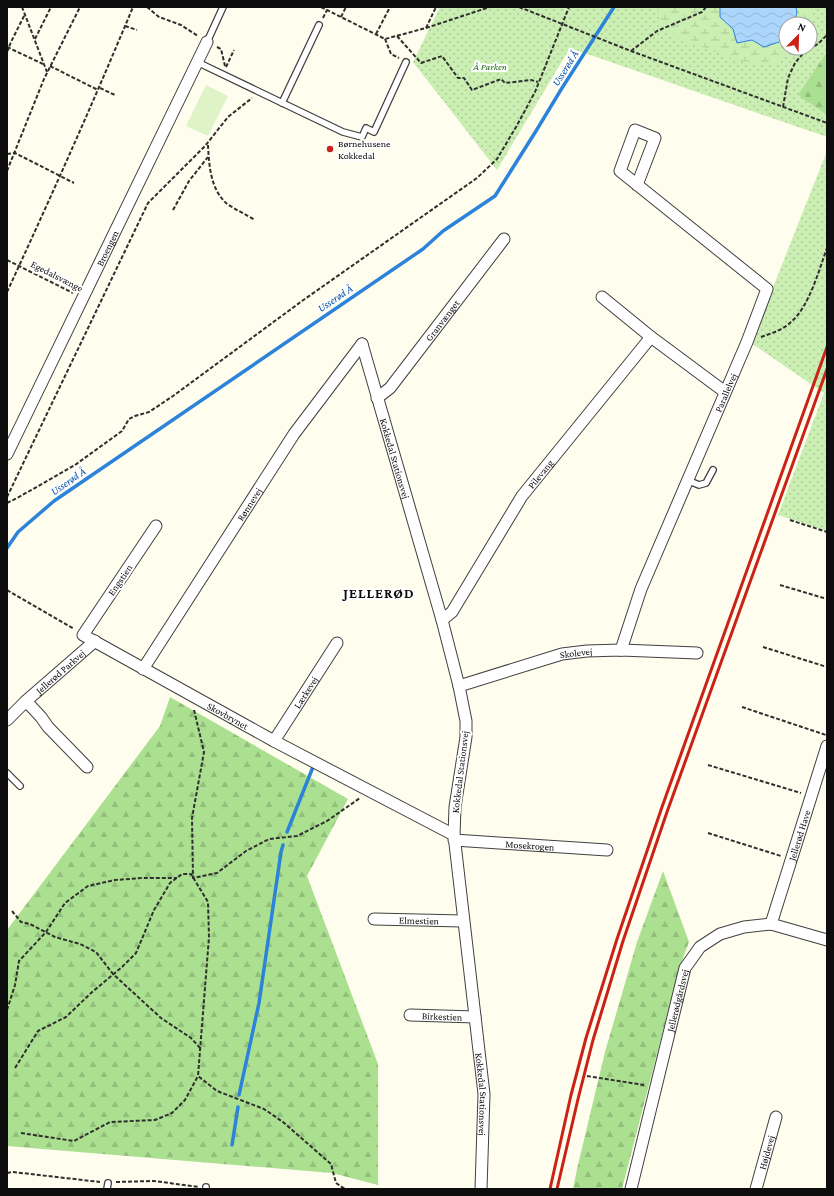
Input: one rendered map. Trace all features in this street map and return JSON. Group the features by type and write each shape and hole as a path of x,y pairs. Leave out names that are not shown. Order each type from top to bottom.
{"street":[{"name":"Broengen","path":"8,449 207,42"},
{"name":"Parallelvej","path":"621,650 641,589 747,342 767,289 637,185 620,171 635,130 655,138 637,185"},
{"name":"Granvænget","path":"377,398 390,388 504,239"},
{"path":"602,297 651,337 725,392"},
{"name":"Pilevang","path":"442,620 452,612 522,496 651,337"},
{"name":"Kokkedal Stationsvej","path":"362,344 442,620 459,686 466,721 466,737 455,807 454,838 484,1094 481,1189"},
{"name":"Rønnevej","path":"143,668 294,434 362,344"},
{"name":"Engstien","path":"83,635 156,526"},
{"name":"Skovbrynet","path":"83,635 274,741 454,838"},
{"name":"Jellerød Parkvej","path":"7,720 26,701 95,641"},
{"name":"Lærkevej","path":"274,741 337,644"},
{"name":"Skolevej","path":"459,686 562,654 587,651 621,650 697,653"},
{"path":"26,701 48,727 87,767"},
{"name":"Jellerød Have","path":"771,924 827,746"},
{"name":"Mosekrogen","path":"454,838 607,850"},
{"name":"Elmestien","path":"374,919 463,921"},
{"name":"Jellerødgårdsvej","path":"631,1189 685,968 700,947 720,934 744,926 771,924 827,940"},
{"name":"Birkestien","path":"410,1015 475,1017"},
{"name":"Højdevej","path":"756,1189 776,1117"}],"lane":[{"path":"207,42 223,7"},
{"path":"282,103 320,25"},
{"path":"197,62 343,132 362,137 366,128 374,132 406,62"},
{"path":"687,480 699,485 706,483 713,470"},
{"path":"7,773 20,786"}],"path":[{"path":"22,7 47,72"},
{"path":"35,39 51,7"},
{"path":"7,171 47,72 80,7"},
{"path":"7,292 61,176 133,7"},
{"path":"148,7 159,17 182,25 207,42 221,49 226,68 226,76"},
{"path":"321,7 385,39 391,54 406,62"},
{"path":"341,17 346,7"},
{"path":"376,34 390,7"},
{"path":"426,28 436,7"},
{"path":"385,39 426,28 490,7"},
{"path":"519,7 630,51 827,123"},
{"path":"7,503 75,465 122,431 129,419 149,412 173,396 302,301 477,178 497,159 516,127 538,82 569,7"},
{"path":"630,51 657,31 702,12 706,7"},
{"path":"7,52 8,47 25,14"},
{"path":"125,26 136,30"},
{"path":"783,107 788,78 796,63 805,50 818,44 827,35"},
{"path":"397,36 421,63 442,56 458,78 464,78 472,90 501,79 505,83 531,80 538,82"},
{"path":"8,47 44,64"},
{"path":"226,68 234,50"},
{"path":"50,66 115,95"},
{"path":"7,497 148,203 208,143 228,116 259,92"},
{"path":"208,143 211,178 216,190 226,202 255,220"},
{"path":"7,154 14,153 74,183"},
{"path":"173,210 189,181 208,157"},
{"path":"747,342 779,331 798,316 805,306 827,248"},
{"name":"Egedalsvænge","path":"7,260 99,306"},
{"path":"790,520 827,532"},
{"path":"780,585 827,599"},
{"path":"7,590 83,635"},
{"path":"763,647 827,667"},
{"path":"190,695 204,752 192,818 193,878"},
{"path":"742,707 827,735"},
{"path":"708,765 812,796"},
{"path":"193,878 217,873 246,851 269,839 297,836 327,821 359,799 374,794"},
{"path":"708,833 791,859"},
{"path":"15,1068 38,1031 66,1017 136,952 154,910 170,883 182,874 191,874 208,902 209,937 198,1076 185,1100 172,1113 155,1120 110,1122 74,1142 21,1133"},
{"path":"7,1010 15,985 19,961 46,932 65,903 88,886 115,880 177,878"},
{"path":"12,912 21,922 30,924 55,937 80,944 96,952 113,974 161,1018 191,1038 201,1049"},
{"path":"198,1076 217,1090 264,1109 283,1122 332,1164 336,1183 345,1189"},
{"path":"587,1076 656,1087"}],"green space":[{"name":"Å Parken","path":"440,7 827,7 827,137 570,48 497,170 413,62"},
{"path":"659,7 811,7 812,14 812,16 778,16 778,56 786,56 778,64 758,64 735,60 709,49 681,41 659,21"},
{"path":"827,52 827,115 798,95"},
{"path":"206,85 228,96 208,136 186,126"},
{"path":"827,151 827,531 778,515 824,393 751,343"},
{"path":"170,697 348,799 307,876 378,1064 378,1185 332,1173 7,1146 7,930 160,726"},
{"path":"663,871 689,942 679,969 622,1189 573,1189 605,1052 637,942"}],"water":[{"path":"720,7 796,7 797,13 796,16 778,16 778,42 764,47 752,40 737,43 733,29 720,17"}],"waterway":[{"name":"Usserød Å","path":"7,548 18,532 54,501 423,249 443,231 495,196 614,7"},
{"path":"287,832 313,767"},
{"path":"239,1095 259,1003 283,845"},
{"path":"232,1145 238,1107"}],"railway":[{"path":"550,1189 571,1095 586,1038 617,939 662,807 827,347"},
{"path":"557,1189 593,1040 623,941 667,812 827,369"}],"place":[{"name":"Børnehusene Kokkedal","path":"330,149"}],"district":[{"name":"JELLERØD","path":"379,593"}]}
